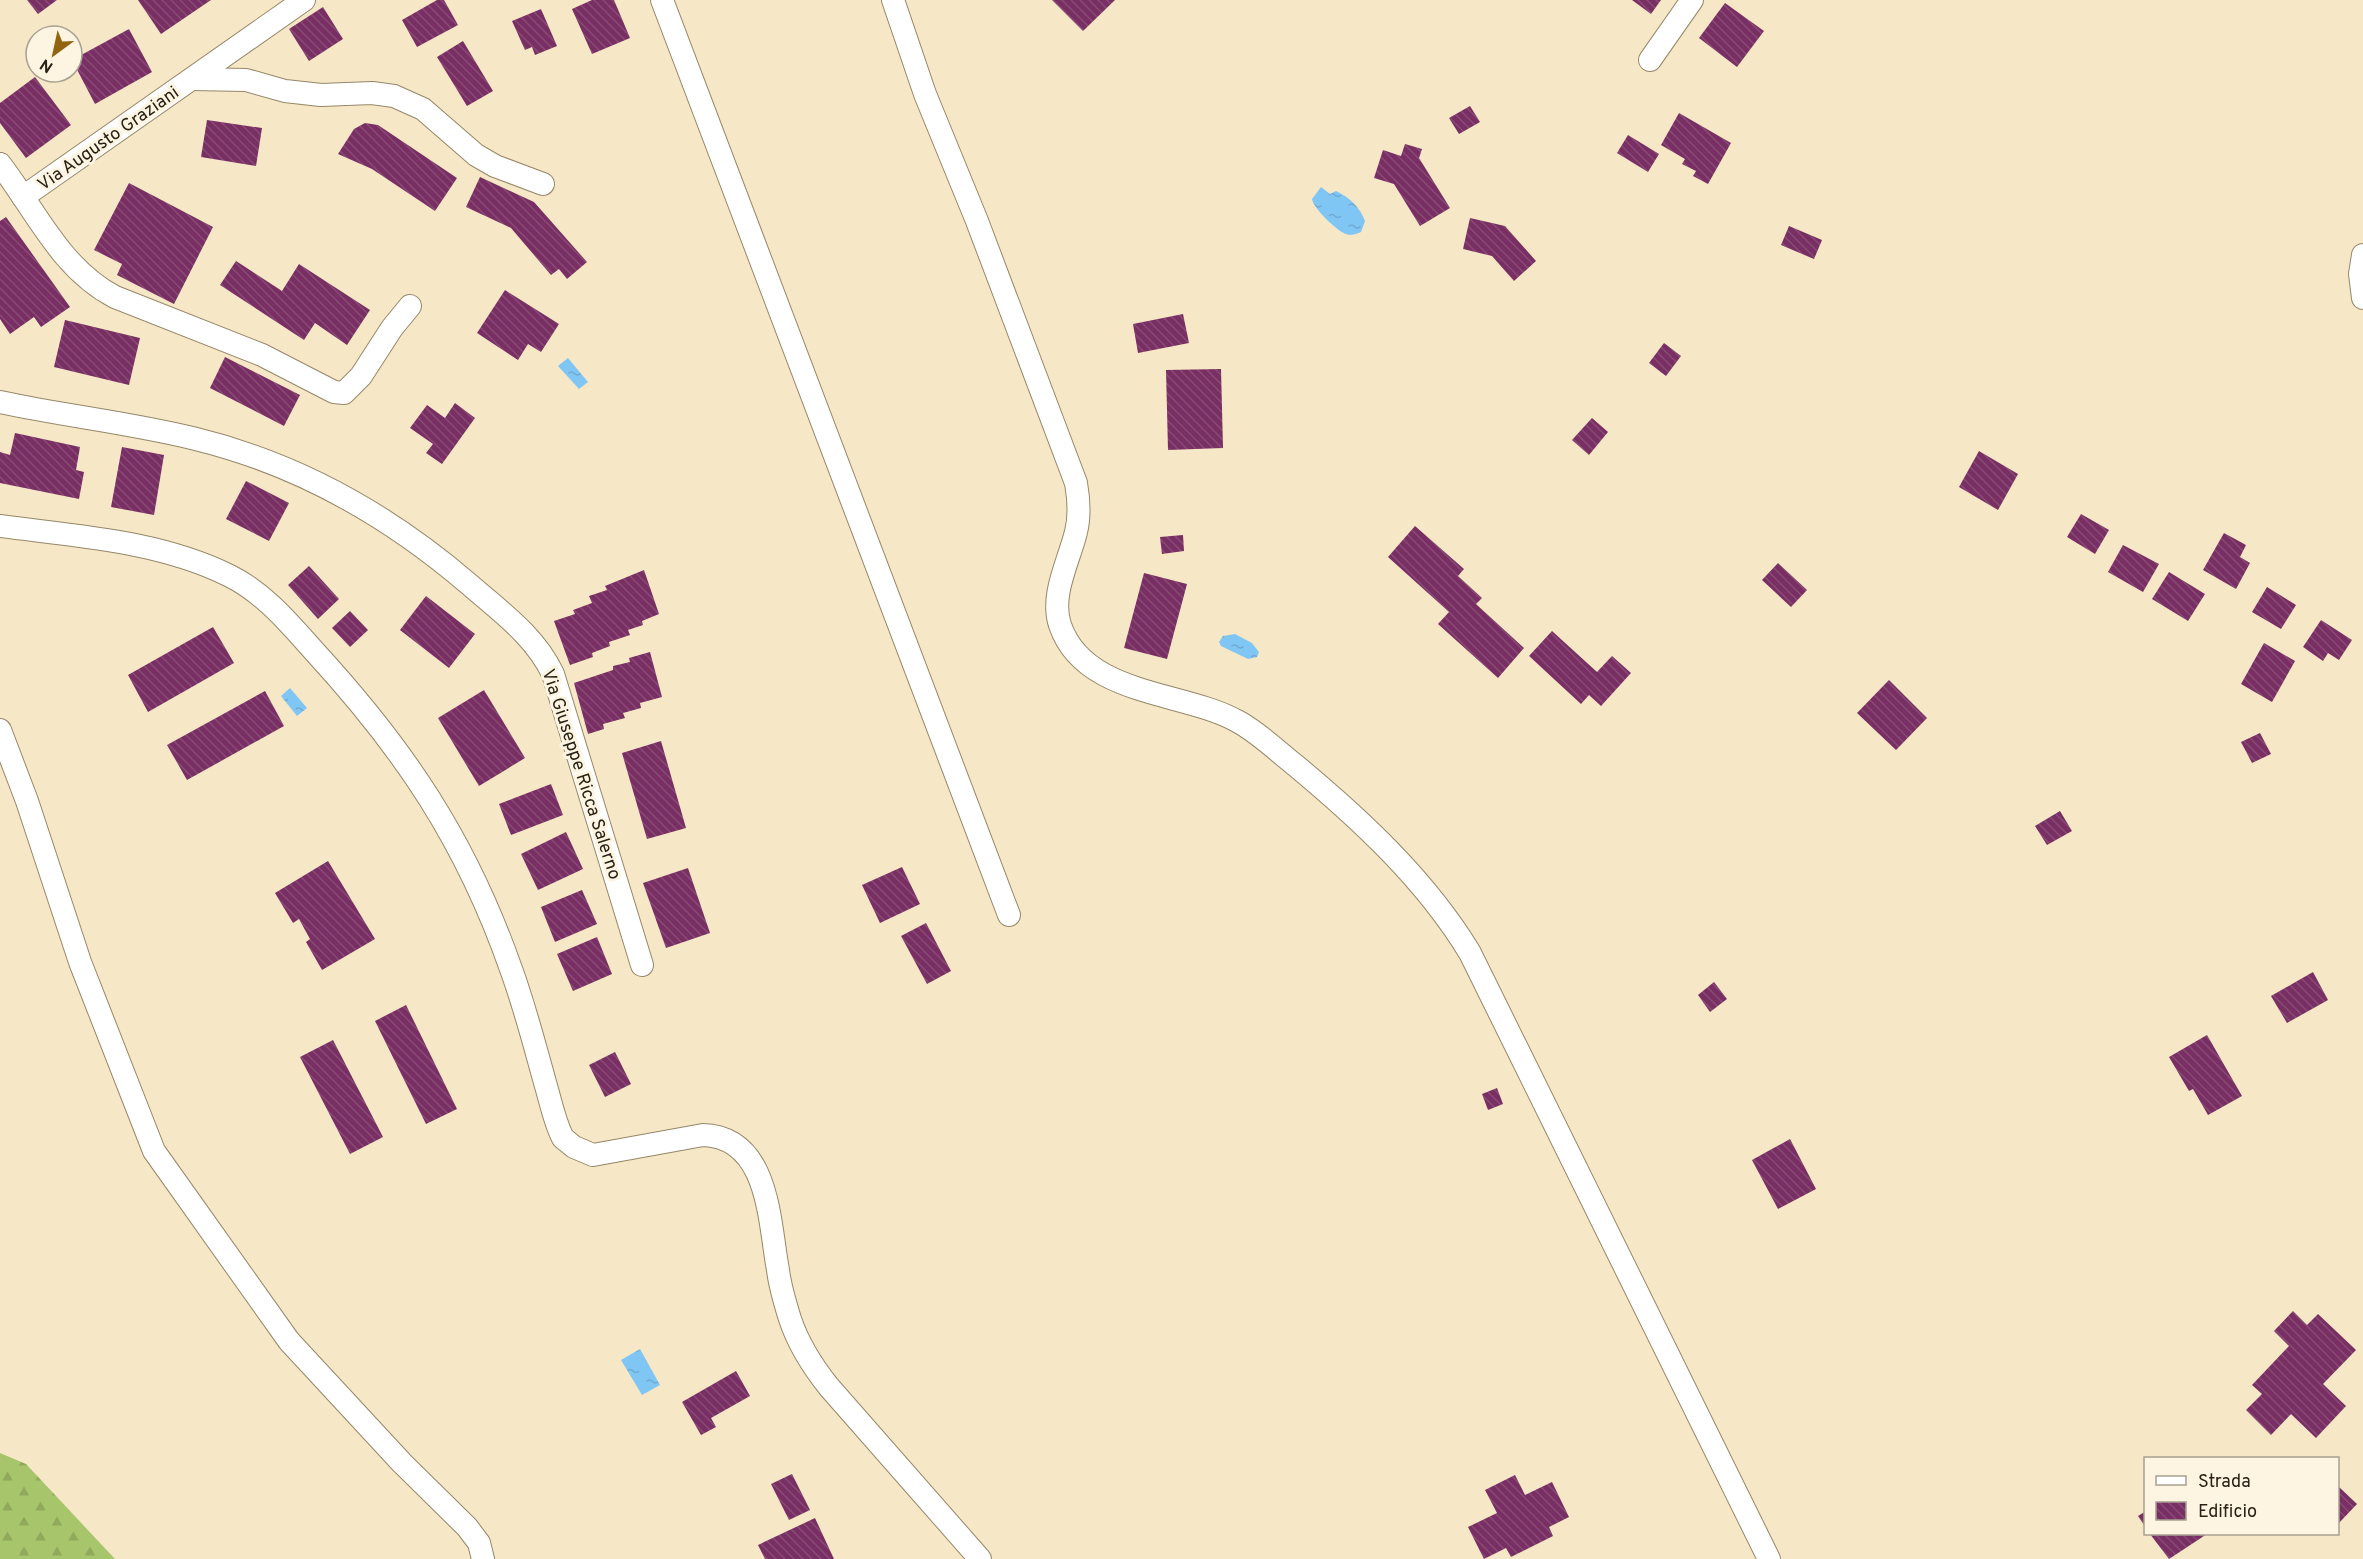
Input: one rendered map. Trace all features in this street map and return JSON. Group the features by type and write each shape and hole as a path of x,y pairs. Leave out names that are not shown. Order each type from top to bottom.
{"street":[{"name":"Via Augusto Graziani","path":"23,197 304,0"},
{"path":"662,0 1009,915"},
{"path":"893,0 925,94 977,221 1076,483 1078,525 1058,602 1060,625 1066,638 1083,658 1114,679 1145,692 1209,708 1246,726 1316,783 1399,861 1440,907 1473,959 1769,1559"},
{"path":"1650,60 1692,0"},
{"name":"Via Augusto Graziani","path":"192,79 246,80 285,91 321,95 372,93 394,96 423,109 476,155 495,166 543,184"},
{"path":"0,164 67,261 105,292 262,354 334,392 344,393 361,376 392,328 410,306"},
{"path":"2363,255 2360,274 2363,298"},
{"name":"Via Giuseppe Ricca Salerno","path":"0,402 198,439 286,468 324,486 393,527 446,566 508,617 535,644 553,674 642,964"},
{"path":"0,526 170,554 240,581 280,614 374,721 422,785 452,833 472,873 511,969 563,1138 580,1151 593,1155 703,1135 720,1137 741,1150 753,1166 764,1190 780,1282 791,1321 808,1356 829,1387 980,1559"},
{"path":"0,730 27,801 80,962 154,1150 289,1341 402,1463 467,1527 479,1543 483,1559"}],"green space":[{"path":"0,1453 26,1464 115,1559 0,1559"}],"water":[{"path":"1321,187 1330,194 1336,191 1350,199 1365,221 1361,232 1346,234 1326,219 1312,199"},
{"path":"568,358 588,382 579,389 558,366"},
{"path":"1235,634 1252,643 1259,652 1257,657 1248,659 1221,646 1219,642 1223,636"},
{"path":"290,688 307,708 297,716 281,696"},
{"path":"640,1349 660,1385 642,1395 621,1360"}],"building":[{"path":"27,0 57,0 38,14"},
{"path":"138,0 211,0 161,34"},
{"path":"437,0 444,0 458,25 417,47 402,20"},
{"path":"592,0 614,0 630,38 592,54 572,9"},
{"path":"1052,0 1115,0 1083,31"},
{"path":"1632,0 1661,0 1651,14"},
{"path":"1725,3 1764,31 1737,67 1699,38"},
{"path":"323,7 343,39 309,61 289,29"},
{"path":"541,9 557,46 535,55 532,47 525,50 512,21"},
{"path":"129,29 152,72 95,104 84,83 84,53"},
{"path":"463,41 493,91 467,106 437,57"},
{"path":"26,84 40,84 71,125 26,158 0,123 0,103"},
{"path":"1470,106 1480,122 1459,134 1449,118"},
{"path":"1679,113 1731,143 1708,184 1693,176 1696,171 1682,164 1685,159 1661,145"},
{"path":"207,120 262,128 256,166 201,157"},
{"path":"365,123 378,125 457,178 435,211 372,169 338,154 354,129"},
{"path":"1628,135 1659,154 1648,172 1617,153"},
{"path":"1405,144 1422,149 1419,158 1450,208 1420,226 1394,184 1374,178 1383,150 1401,156"},
{"path":"480,177 534,202 587,262 567,279 559,269 551,275 511,228 466,207"},
{"path":"129,183 213,227 174,304 117,275 122,264 94,250"},
{"path":"6,217 70,307 41,327 34,317 10,334 0,319 0,221"},
{"path":"1470,218 1505,226 1536,261 1514,281 1492,256 1463,249"},
{"path":"1789,226 1822,240 1814,259 1781,245"},
{"path":"236,261 282,291 299,264 370,310 347,345 315,323 304,340 220,285"},
{"path":"505,290 559,324 541,352 528,344 518,360 477,333"},
{"path":"1183,314 1189,343 1138,353 1133,324"},
{"path":"65,320 140,338 129,385 54,367"},
{"path":"1664,343 1681,356 1666,376 1649,363"},
{"path":"225,357 300,395 284,426 210,388"},
{"path":"1221,369 1223,448 1168,450 1166,370"},
{"path":"455,403 475,418 442,464 426,453 433,444 410,428 427,405 445,418"},
{"path":"1592,418 1608,432 1589,455 1572,440"},
{"path":"15,433 80,447 76,470 84,472 79,499 0,483 0,452 10,455"},
{"path":"122,447 164,455 154,515 111,507"},
{"path":"1979,451 2018,474 1998,510 1959,487"},
{"path":"246,481 289,503 269,541 226,519"},
{"path":"2081,514 2109,530 2095,554 2067,537"},
{"path":"1415,526 1464,569 1458,576 1482,598 1476,604 1524,648 1498,678 1438,624 1449,612 1388,557"},
{"path":"2224,533 2246,545 2240,557 2250,563 2236,589 2203,570"},
{"path":"1183,535 1184,551 1162,554 1160,537"},
{"path":"2123,545 2159,564 2143,592 2108,572"},
{"path":"1778,563 1807,590 1791,607 1762,580"},
{"path":"309,566 339,599 318,619 288,585"},
{"path":"644,570 659,614 642,621 643,625 628,630 630,635 609,642 610,646 592,653 593,657 570,665 554,621 575,614 573,610 592,603 589,596 607,590 605,586"},
{"path":"2169,572 2205,594 2188,621 2152,599"},
{"path":"1144,573 1187,584 1167,659 1124,648"},
{"path":"2267,587 2296,605 2281,629 2252,612"},
{"path":"426,596 475,634 449,668 400,630"},
{"path":"350,611 368,630 350,647 332,628"},
{"path":"2321,620 2352,640 2339,660 2328,653 2323,661 2303,647"},
{"path":"213,627 234,663 148,712 128,675"},
{"path":"1552,631 1597,672 1612,656 1631,673 1601,706 1589,695 1581,704 1529,656"},
{"path":"2264,643 2295,661 2272,702 2241,684"},
{"path":"650,652 662,697 640,703 641,708 623,713 625,718 603,724 604,729 588,734 574,683 613,670 613,666 630,662 629,658"},
{"path":"1889,680 1927,718 1896,750 1857,713"},
{"path":"484,690 525,758 479,786 438,718"},
{"path":"265,691 284,726 187,780 167,745"},
{"path":"2260,733 2271,754 2252,763 2241,742"},
{"path":"661,741 686,828 647,839 622,753"},
{"path":"551,784 563,815 511,835 499,804"},
{"path":"2060,811 2072,831 2047,845 2035,826"},
{"path":"566,832 583,869 538,890 521,854"},
{"path":"328,861 375,939 322,970 306,942 310,939 299,919 293,923 275,893"},
{"path":"902,867 920,904 880,923 862,885"},
{"path":"688,868 710,933 666,948 643,883"},
{"path":"582,890 597,924 555,942 541,907"},
{"path":"926,923 951,971 927,984 901,936"},
{"path":"597,937 612,974 573,991 557,954"},
{"path":"2313,972 2328,1000 2287,1023 2271,996"},
{"path":"1714,982 1727,999 1710,1012 1698,995"},
{"path":"406,1005 457,1109 426,1124 375,1021"},
{"path":"2207,1035 2242,1096 2208,1115 2193,1089 2189,1091 2169,1057"},
{"path":"333,1040 383,1137 350,1154 300,1057"},
{"path":"615,1052 631,1084 605,1097 589,1065"},
{"path":"1497,1088 1503,1104 1488,1110 1482,1094"},
{"path":"1790,1139 1816,1189 1778,1209 1752,1160"},
{"path":"2293,1311 2307,1325 2318,1314 2356,1350 2323,1384 2346,1406 2316,1438 2291,1414 2271,1435 2246,1410 2262,1394 2252,1385 2289,1346 2274,1331"},
{"path":"736,1371 750,1396 711,1418 716,1427 701,1435 682,1402"},
{"path":"792,1474 810,1510 789,1520 771,1484"},
{"path":"1515,1475 1525,1495 1552,1482 1569,1517 1549,1527 1553,1536 1511,1557 1506,1548 1484,1559 1468,1527 1497,1513 1485,1490"},
{"path":"2339,1487 2357,1504 2339,1523"},
{"path":"2144,1512 2144,1525 2138,1516"},
{"path":"815,1518 834,1559 765,1559 758,1545"},
{"path":"2151,1535 2205,1535 2169,1559"}]}
